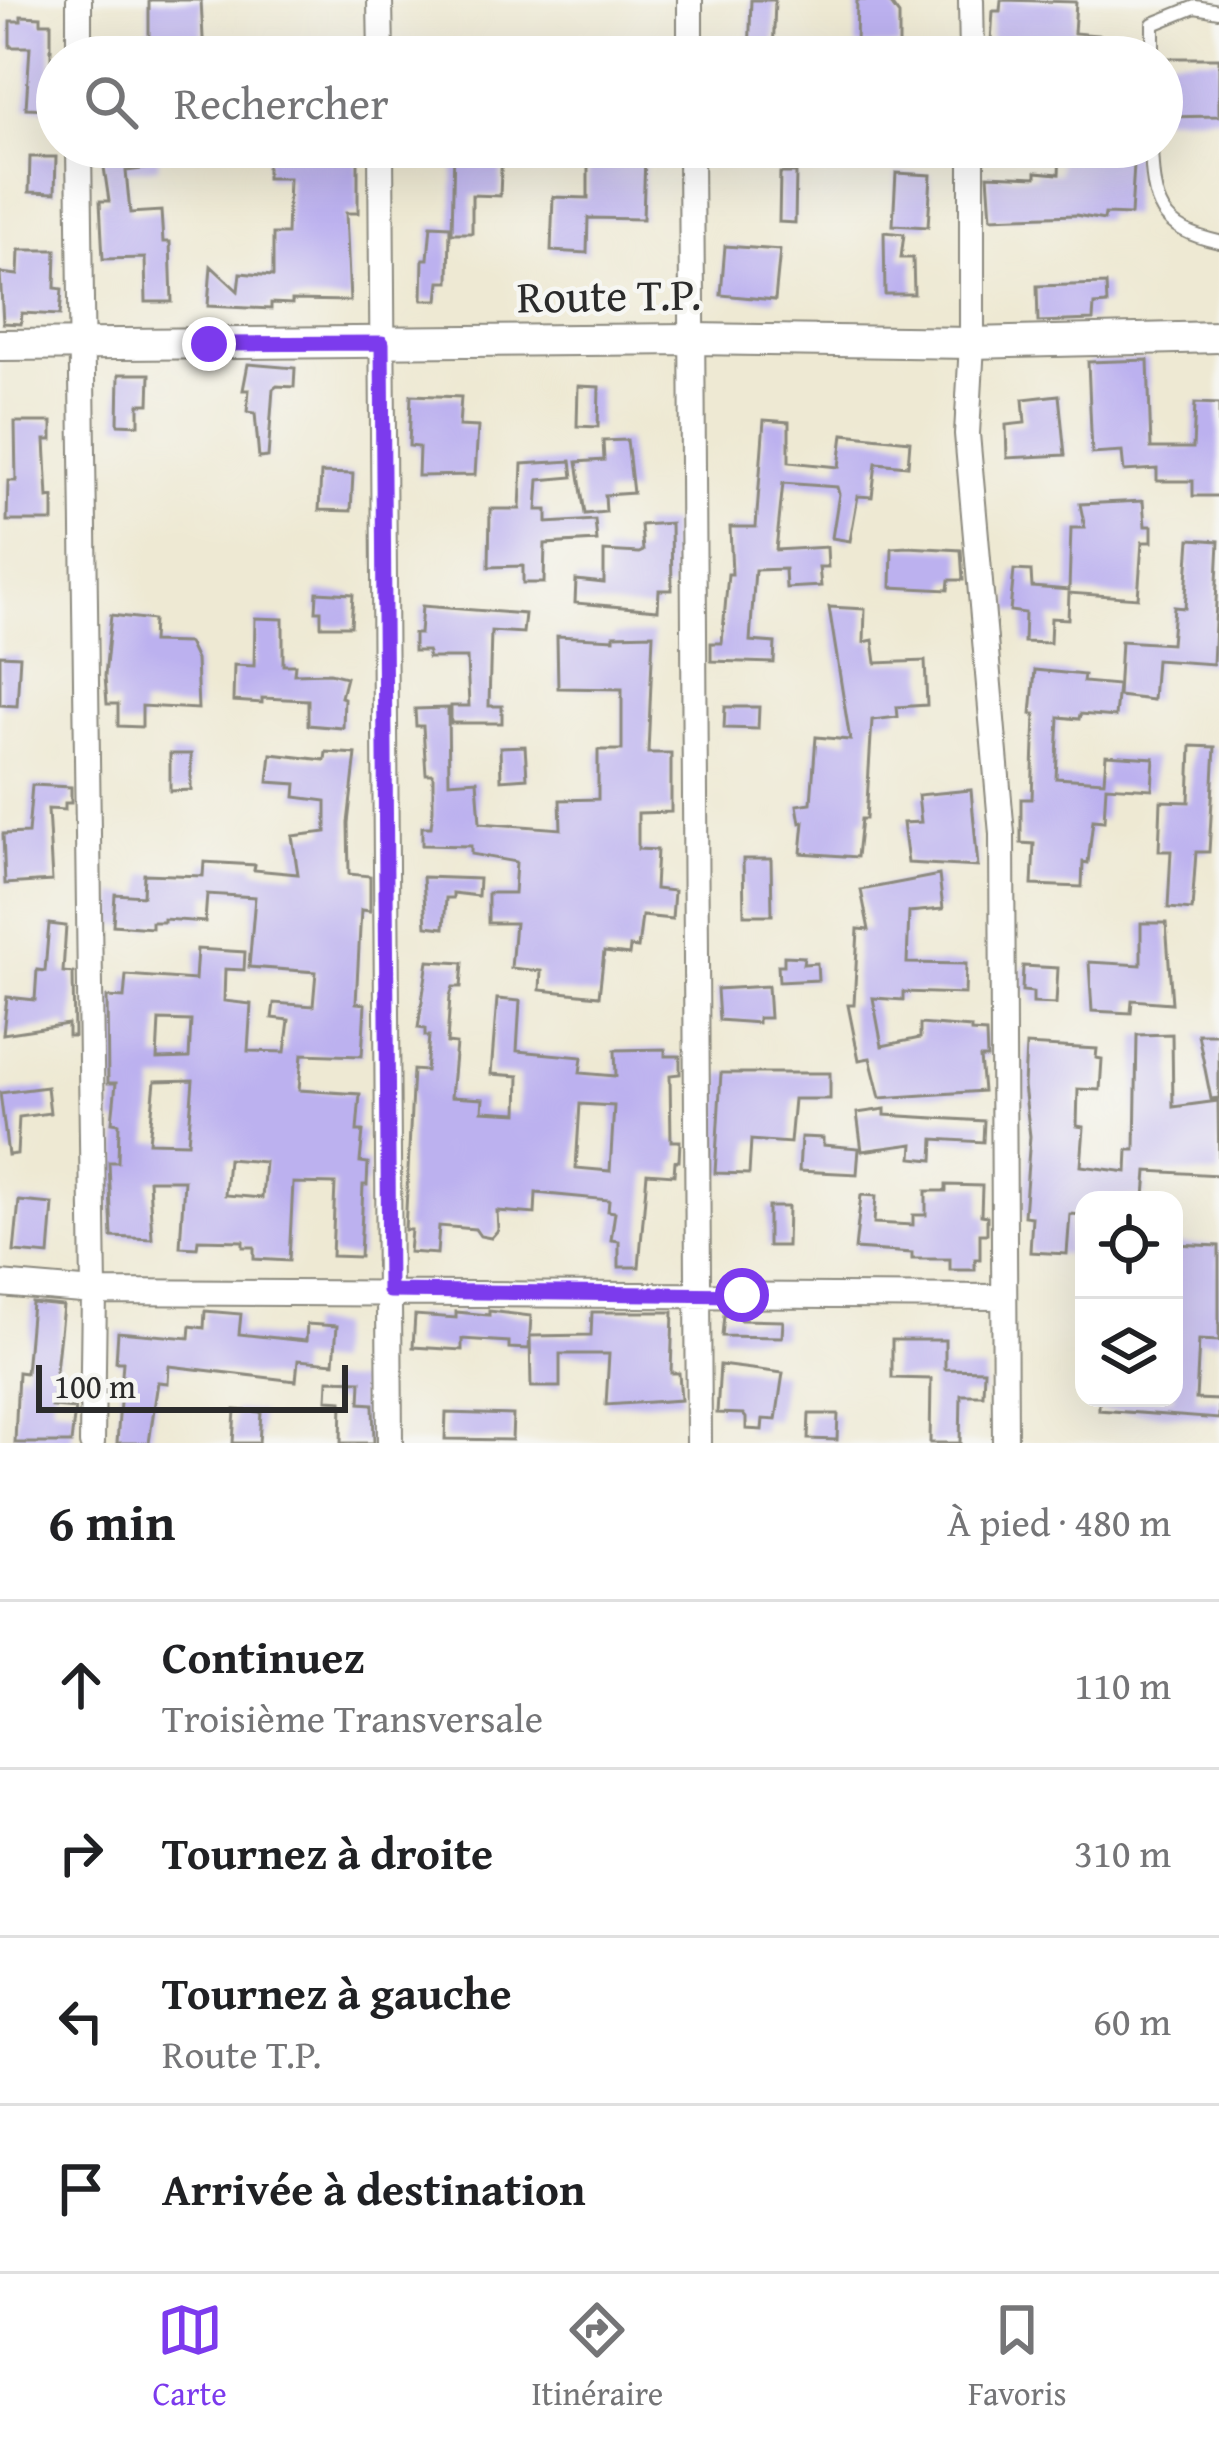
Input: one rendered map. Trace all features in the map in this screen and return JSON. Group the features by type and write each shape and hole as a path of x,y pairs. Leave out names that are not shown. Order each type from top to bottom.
{"street":[{"path":"79,0 79,36"},
{"path":"380,0 381,36"},
{"path":"690,0 690,36"},
{"path":"971,0 971,36"},
{"path":"79,168 92,1443"},
{"path":"381,168 390,1443"},
{"path":"691,168 699,1443"},
{"path":"972,168 967,434 1002,834 1005,1443"},
{"name":"Route T.P.","path":"0,345 1219,338"},
{"path":"0,1284 94,1292 1004,1297"}],"lane":[{"path":"1153,36 1153,24 1195,7 1219,11"},
{"path":"1154,168 1160,211 1185,235 1219,242"}],"building":[{"path":"149,0 201,0 203,36 149,36"},
{"path":"751,0 775,0 774,36 750,36"},
{"path":"857,0 888,0 899,15 899,36 856,36"},
{"path":"1001,0 1076,2 1074,33 1110,36 991,36 993,11 1000,11"},
{"path":"21,16 41,17 41,23 51,23 51,36 36,36 36,108 26,108 30,47 10,47 10,21 21,21"},
{"path":"1183,58 1219,58 1219,116 1183,117"},
{"path":"30,157 36,157 36,168 56,168 55,193 29,192"},
{"path":"104,168 151,168 126,171 130,213 161,211 163,242 170,242 172,302 146,302 145,258 103,259 100,201 109,201"},
{"path":"267,168 358,168 358,213 346,213 350,301 292,300 292,304 271,303 271,309 208,306 211,266 238,291 240,273 273,276 273,234 287,234 289,178 267,178"},
{"path":"454,168 501,168 500,196 472,195 472,233 452,233"},
{"path":"588,168 645,168 643,219 588,218 587,253 551,251 553,197 588,198"},
{"path":"1059,168 1134,168 1131,215 1105,214 1104,220 1076,215 991,218 988,175 1059,174"},
{"path":"780,173 796,173 795,223 779,222"},
{"path":"896,173 931,175 928,227 893,225"},
{"path":"431,225 450,226 449,282 440,282 438,300 422,300 423,259 428,259"},
{"path":"884,232 904,234 901,258 913,258 914,294 885,294"},
{"path":"725,246 780,250 775,300 721,295"},
{"path":"19,250 56,250 60,315 22,313 21,324 3,323 0,273 18,275"},
{"path":"1106,284 1107,304 1094,305 1093,320 1038,322 1037,286"},
{"path":"1148,360 1151,448 1193,448 1195,403 1219,404 1219,496 1193,496 1193,481 1157,481 1157,469 1124,471 1122,452 1092,454 1088,362"},
{"path":"248,364 295,368 294,387 273,389 268,457 259,458 255,413 247,412 249,390 243,390"},
{"path":"119,374 150,374 149,404 139,404 139,425 118,424"},
{"path":"578,386 599,387 598,427 577,426"},
{"path":"411,395 461,397 459,426 478,427 475,475 418,476 419,447 409,446"},
{"path":"1059,395 1065,455 1007,458 1006,425 1025,423 1023,399"},
{"path":"764,420 789,422 789,462 839,467 843,434 910,441 908,466 876,463 872,497 858,496 850,541 832,538 837,487 783,483 776,550 827,547 828,567 819,567 821,586 786,588 785,569 755,570 750,641 775,643 774,663 711,661 711,643 722,643 728,574 732,574 730,527 756,527"},
{"path":"15,422 52,422 52,440 45,440 53,521 7,521 8,481 16,481"},
{"path":"627,440 633,493 605,495 606,512 585,514 577,462 604,460 603,441"},
{"path":"571,461 573,477 539,480 537,510 547,510 547,523 595,520 597,541 545,544 544,583 523,583 523,566 489,567 490,509 520,509 522,464"},
{"path":"321,473 353,474 351,511 319,510"},
{"path":"1143,501 1152,542 1142,542 1138,598 1069,593 1068,619 1051,618 1050,643 1024,642 1025,613 1010,611 1014,570 1031,571 1032,587 1069,590 1071,528 1085,528 1080,504"},
{"path":"671,523 672,590 659,590 658,610 575,603 576,580 604,583 604,551 639,553 643,551 641,525"},
{"path":"1190,539 1219,541 1213,664 1156,660 1153,700 1118,696 1121,641 1171,644 1174,607 1185,608"},
{"path":"892,548 961,550 963,580 949,580 948,590 891,587"},
{"path":"317,592 353,594 351,626 321,626"},
{"path":"422,606 525,614 523,633 491,631 489,706 502,706 502,723 451,723 451,706 469,706 467,658 428,658 428,651 414,651"},
{"path":"829,607 865,609 864,642 873,640 876,663 925,661 927,705 897,707 898,717 872,720 866,819 861,819 857,857 801,853 804,822 800,823 797,805 811,803 816,737 850,740"},
{"path":"111,615 153,620 152,642 188,643 196,660 198,709 142,706 142,727 118,726 118,704 107,704 105,676"},
{"path":"255,618 283,619 283,665 295,665 294,674 346,677 341,697 343,728 308,725 308,700 233,701 234,665 254,666"},
{"path":"653,634 648,753 671,753 671,812 638,813 638,849 657,850 655,889 674,891 672,919 642,916 638,948 630,947 629,955 604,952 599,996 540,990 541,971 511,968 515,923 488,923 488,893 514,893 516,862 471,854 471,846 422,845 422,827 431,827 433,774 426,774 423,726 416,726 415,709 448,708 449,782 477,780 480,823 561,829 560,800 598,799 598,750 622,750 622,689 558,688 557,636 614,639 614,635"},
{"path":"0,655 20,656 17,706 0,705"},
{"path":"1035,670 1084,675 1083,682 1118,685 1115,717 1059,717 1056,778 1104,781 1106,755 1154,758 1152,789 1106,786 1104,821 1093,820 1082,887 1032,885 1034,844 1021,843 1021,799 1032,799"},
{"path":"725,707 759,707 758,729 724,728"},
{"path":"525,746 527,778 501,780 500,747"},
{"path":"1191,746 1215,747 1209,852 1196,852 1192,910 1168,908 1171,851 1159,851 1161,801 1189,802"},
{"path":"326,752 356,754 348,823 349,874 370,876 370,911 361,910 356,1003 365,1004 362,1056 302,1054 299,1090 360,1094 360,1162 368,1163 360,1257 332,1256 335,1184 293,1183 289,1261 254,1259 254,1247 243,1247 243,1241 198,1240 197,1248 180,1247 184,1180 149,1180 152,1239 112,1237 109,1162 118,1162 119,1123 112,1122 116,1083 108,1083 107,997 124,998 126,975 195,980 197,949 245,952 244,970 225,969 224,1001 251,1004 248,1051 285,1052 289,1020 272,1018 274,1003 313,1006 316,972 249,967 255,897 207,894 205,922 164,919 152,922 152,928 113,925 115,894 143,896 144,874 203,876 204,862 298,874 292,836 326,832 326,801 295,797 296,784 268,782 271,754 325,760","holes":["159,1020 191,1021 189,1058 157,1059","193,1080 188,1143 149,1142 155,1081","228,1159 265,1162 262,1198 225,1195"]},
{"path":"170,754 191,754 191,790 170,791"},
{"path":"32,785 71,787 71,803 65,803 65,810 48,809 52,881 5,884 3,834 28,833"},
{"path":"971,790 978,867 908,863 903,823 921,822 918,795"},
{"path":"743,859 771,859 772,915 744,915"},
{"path":"939,875 943,909 909,912 907,963 966,964 965,994 903,992 903,1000 873,998 882,1046 920,1038 920,1024 986,1033 987,1058 980,1058 983,1091 880,1098 870,1058 859,1060 848,1005 854,1005 858,929 869,930 861,890"},
{"path":"423,877 479,879 478,896 453,893 453,898 446,898 444,928 426,926"},
{"path":"1141,923 1166,923 1172,1003 1132,1000 1131,1013 1092,1011 1089,962 1141,965"},
{"path":"49,924 66,926 63,972 73,973 74,1036 68,1036 68,1024 3,1034 7,997 35,1000 37,970 45,971"},
{"path":"784,956 804,957 803,964 817,963 818,980 779,982 778,965 784,965"},
{"path":"428,961 463,963 461,987 453,987 450,996 447,1043 456,1044 451,1097 483,1099 482,1111 518,1113 519,1076 491,1074 497,999 520,1001 517,1051 582,1057 580,1073 616,1076 615,1050 665,1049 665,1056 680,1056 680,1074 670,1075 671,1141 680,1141 679,1161 675,1161 674,1175 647,1173 639,1267 619,1267 619,1241 611,1240 615,1212 608,1211 609,1200 536,1193 535,1214 497,1211 498,1230 491,1238 480,1236 475,1229 439,1226 437,1254 409,1252 411,1230 405,1230 413,1070 426,1071 429,1036 418,1028","holes":["580,1104 614,1106 610,1171 576,1168"]},
{"path":"1023,966 1058,968 1056,1004 1033,1003 1033,992 1022,991"},
{"path":"768,986 770,1018 758,1018 758,1023 719,1020 717,989"},
{"path":"1172,1034 1173,1107 1218,1101 1219,1175 1147,1171 1145,1191 1075,1191 1067,1254 1030,1252 1032,1217 1024,1216 1030,1136 1024,1086 1026,1045 1097,1049 1096,1058 1102,1059 1100,1090 1078,1089 1077,1126 1084,1127 1081,1166 1127,1172 1128,1150 1135,1150 1137,1035"},
{"path":"1198,1034 1219,1034 1219,1098 1211,1099"},
{"path":"721,1073 830,1073 830,1099 794,1099 790,1143 751,1140 749,1174 715,1173"},
{"path":"47,1087 50,1113 19,1117 17,1154 8,1155 0,1093"},
{"path":"885,1109 885,1115 984,1121 983,1142 934,1139 933,1160 912,1158 913,1144 862,1151 857,1113"},
{"path":"801,1137 823,1138 823,1145 859,1148 857,1174 799,1171"},
{"path":"946,1185 982,1186 981,1215 987,1216 987,1234 980,1234 975,1270 950,1270 950,1259 912,1259 912,1253 855,1249 861,1195 876,1196 874,1223 913,1225 913,1215 926,1215 926,1191 946,1191"},
{"path":"19,1201 53,1204 49,1255 14,1252"},
{"path":"768,1207 788,1207 787,1246 768,1246"},
{"path":"1183,1244 1219,1246 1219,1341 1199,1340 1196,1399 1219,1400 1219,1419 1099,1410 1183,1407"},
{"path":"32,1303 63,1306 52,1407 75,1409 71,1443 15,1443 18,1372 26,1373"},
{"path":"205,1311 241,1314 239,1334 306,1341 307,1324 337,1326 334,1363 298,1360 296,1381 169,1366 168,1383 158,1382 149,1443 117,1443 123,1362 116,1362 118,1332 189,1338 190,1326 204,1328"},
{"path":"489,1311 531,1316 529,1349 509,1348 509,1342 462,1339 462,1350 413,1347 415,1315 456,1318 456,1312 489,1315"},
{"path":"592,1312 673,1312 671,1373 679,1373 681,1400 606,1405 609,1354 560,1354 560,1387 531,1387 530,1336 591,1335"},
{"path":"724,1315 783,1321 782,1337 722,1336"},
{"path":"892,1340 945,1340 945,1369 984,1370 983,1395 961,1395 960,1443 930,1443 931,1379 892,1378"},
{"path":"720,1365 783,1373 776,1420 763,1419 762,1430 746,1429 743,1414 717,1413"},
{"path":"328,1380 361,1381 360,1403 373,1404 374,1443 341,1443 342,1401 327,1400"},
{"path":"235,1410 261,1412 259,1443 233,1443"},
{"path":"446,1413 513,1415 512,1440 445,1439"},
{"path":"809,1414 838,1414 837,1440 808,1439"}],"route":[{"path":"209,344 382,343 389,1291 742,1295"}]}
